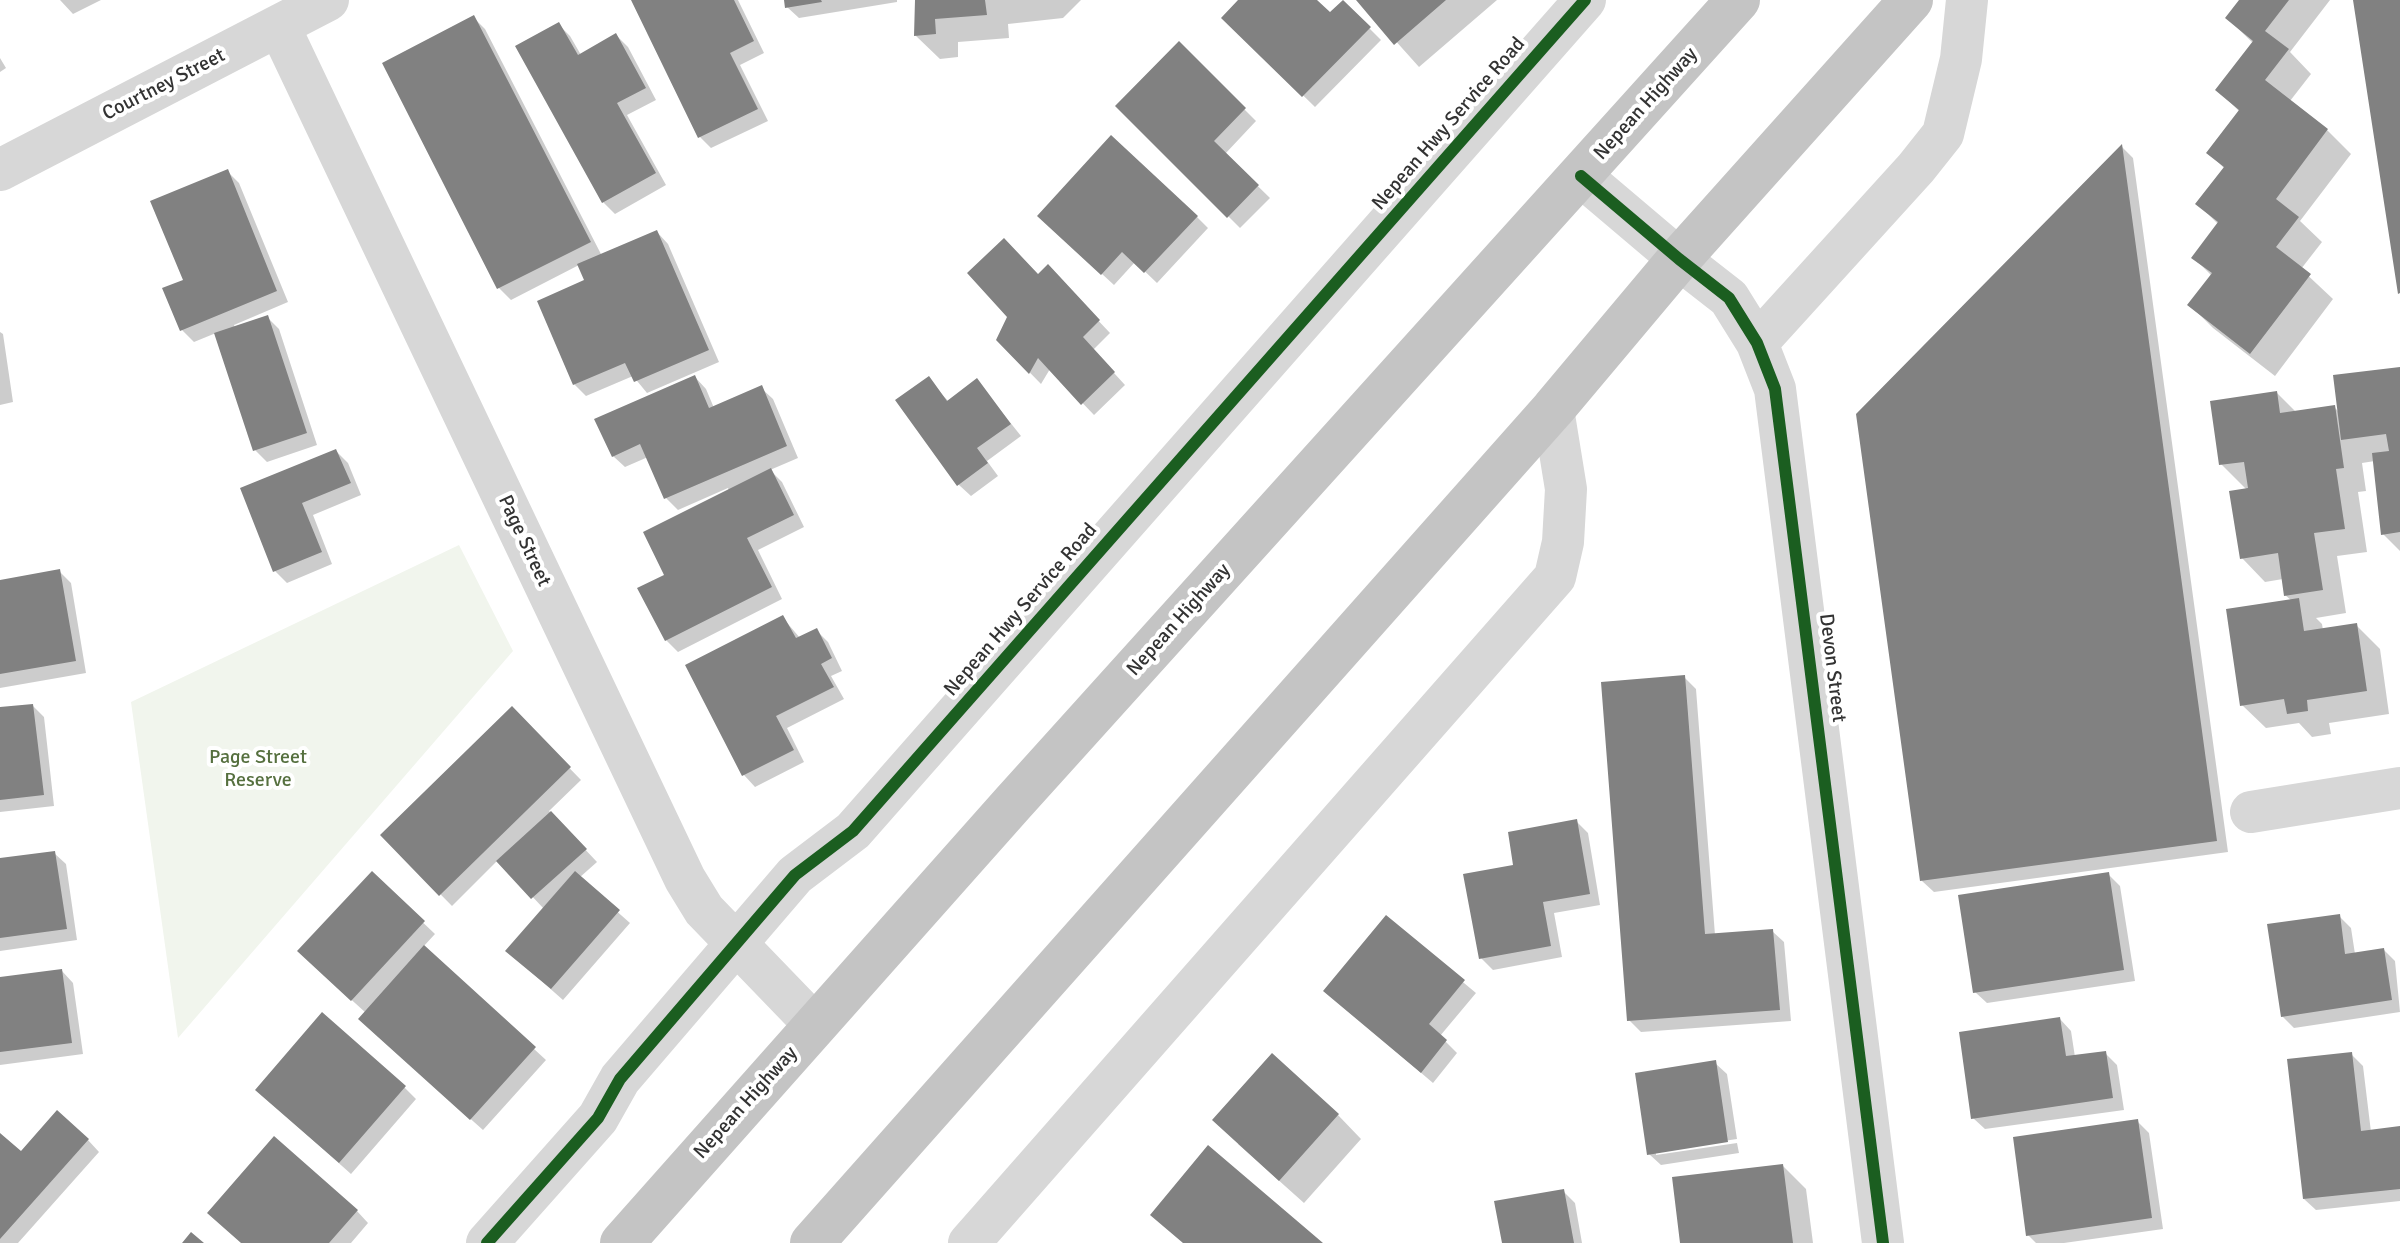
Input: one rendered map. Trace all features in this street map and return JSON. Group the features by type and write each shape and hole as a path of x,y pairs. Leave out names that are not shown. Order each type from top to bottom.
{"highway":[{"name":"Nepean Highway","path":"622,1243 1013,803 1738,0"},
{"path":"812,1243 1553,409 1679,259 1911,0"}],"street":[{"name":"Courtney Street","path":"0,170 328,0"},
{"name":"Nepean Hwy Service Road","path":"487,1243 598,1118 620,1079 795,875 820,853 853,831 1585,0"},
{"path":"1757,343 1916,168 1943,134 1961,59 1967,0"},
{"name":"Page Street","path":"279,26 685,879 704,910 815,1025"},
{"name":"Devon Street","path":"1581,176 1729,298 1757,343 1775,389 1883,1243"},
{"path":"969,1243 1555,577 1563,542 1566,489 1553,409"},
{"path":"2251,812 2400,788"}],"green space":[{"name":"Page Street Reserve","path":"459,545 513,651 178,1038 131,702"}],"building":[{"path":"631,0 734,0 754,41 730,53 758,109 698,138"},
{"path":"784,0 821,0 822,2 785,8"},
{"path":"915,0 985,0 987,15 935,19 936,34 914,36"},
{"path":"1238,0 1317,0 1330,12 1343,0 1371,27 1302,97 1221,18"},
{"path":"1356,0 1446,0 1394,45"},
{"path":"2239,0 2289,0 2265,31 2289,49 2265,80 2328,129 2276,199 2299,217 2276,247 2311,274 2250,354 2187,305 2212,273 2191,258 2218,222 2195,204 2224,167 2206,153 2239,110 2215,90 2253,41 2225,18"},
{"path":"2353,0 2400,0 2398,294"},
{"path":"474,15 591,242 497,289 382,63"},
{"path":"559,22 578,55 616,33 646,88 617,103 656,173 602,203 515,46"},
{"path":"1179,41 1246,108 1214,141 1259,185 1227,218 1115,106"},
{"path":"1111,135 1198,216 1144,273 1122,252 1101,275 1037,216"},
{"path":"2122,144 2217,841 1920,881 1856,414"},
{"path":"228,169 277,291 180,331 162,288 183,280 150,201"},
{"path":"657,230 709,350 634,382 625,363 573,385 537,301 584,280 577,264"},
{"path":"1004,238 1038,274 1048,264 1100,320 1083,337 1115,372 1081,405 1038,358 1029,374 996,340 1007,317 967,273"},
{"path":"268,315 307,433 253,451 214,333"},
{"path":"2400,367 2400,532 2381,535 2372,453 2389,451 2386,434 2341,440 2333,375"},
{"path":"695,375 709,408 762,385 787,446 664,499 640,444 612,457 594,419"},
{"path":"929,376 947,401 977,378 1011,424 977,448 988,463 957,486 895,400"},
{"path":"2277,391 2280,413 2335,405 2344,468 2336,469 2345,529 2314,533 2323,590 2284,596 2278,553 2240,559 2229,491 2248,488 2244,462 2219,465 2210,401"},
{"path":"336,449 351,483 302,503 322,552 273,572 240,488"},
{"path":"771,468 794,515 747,538 772,587 665,641 637,588 664,575 643,532"},
{"path":"60,569 76,661 0,674 0,580"},
{"path":"2299,598 2304,631 2357,623 2367,691 2307,700 2308,711 2287,714 2284,699 2240,706 2226,609"},
{"path":"783,615 796,638 817,628 832,658 821,664 834,687 776,716 794,750 742,776 685,665"},
{"path":"1685,675 1705,934 1773,929 1780,1010 1627,1021 1601,682"},
{"path":"33,704 44,795 0,800 0,707"},
{"path":"512,706 571,767 439,896 380,835"},
{"path":"551,811 587,849 531,899 496,861"},
{"path":"1577,819 1590,894 1543,902 1551,946 1479,959 1463,874 1513,865 1508,832"},
{"path":"55,851 67,929 0,938 0,858"},
{"path":"372,871 425,921 351,1001 297,951"},
{"path":"575,871 620,910 551,989 505,951"},
{"path":"2109,872 2124,970 1973,993 1958,895"},
{"path":"2340,914 2345,954 2384,948 2392,1000 2281,1017 2267,924"},
{"path":"1386,915 1465,980 1429,1024 1447,1040 1421,1073 1323,991"},
{"path":"424,945 536,1047 470,1120 358,1019"},
{"path":"62,969 72,1043 0,1052 0,977"},
{"path":"322,1012 406,1086 339,1163 255,1090"},
{"path":"2060,1017 2066,1056 2106,1051 2113,1098 1971,1119 1959,1032"},
{"path":"2352,1052 2361,1131 2400,1126 2400,1189 2303,1199 2287,1059"},
{"path":"1272,1053 1339,1114 1279,1181 1212,1120"},
{"path":"1716,1060 1728,1142 1647,1155 1635,1073"},
{"path":"57,1110 89,1139 0,1239 0,1133 21,1151"},
{"path":"2138,1119 2152,1218 2026,1236 2013,1137"},
{"path":"274,1136 358,1210 329,1243 241,1243 207,1213"},
{"path":"1208,1145 1323,1243 1183,1243 1150,1215"},
{"path":"1783,1164 1793,1243 1680,1243 1672,1177"},
{"path":"1564,1189 1574,1243 1502,1243 1494,1201"},
{"path":"191,1232 204,1243 182,1243"}],"cycle path":[{"path":"487,1243 598,1118 620,1079 795,875 853,831 1585,0"},
{"path":"1581,176 1729,298 1757,343 1775,389 1883,1243"}]}
